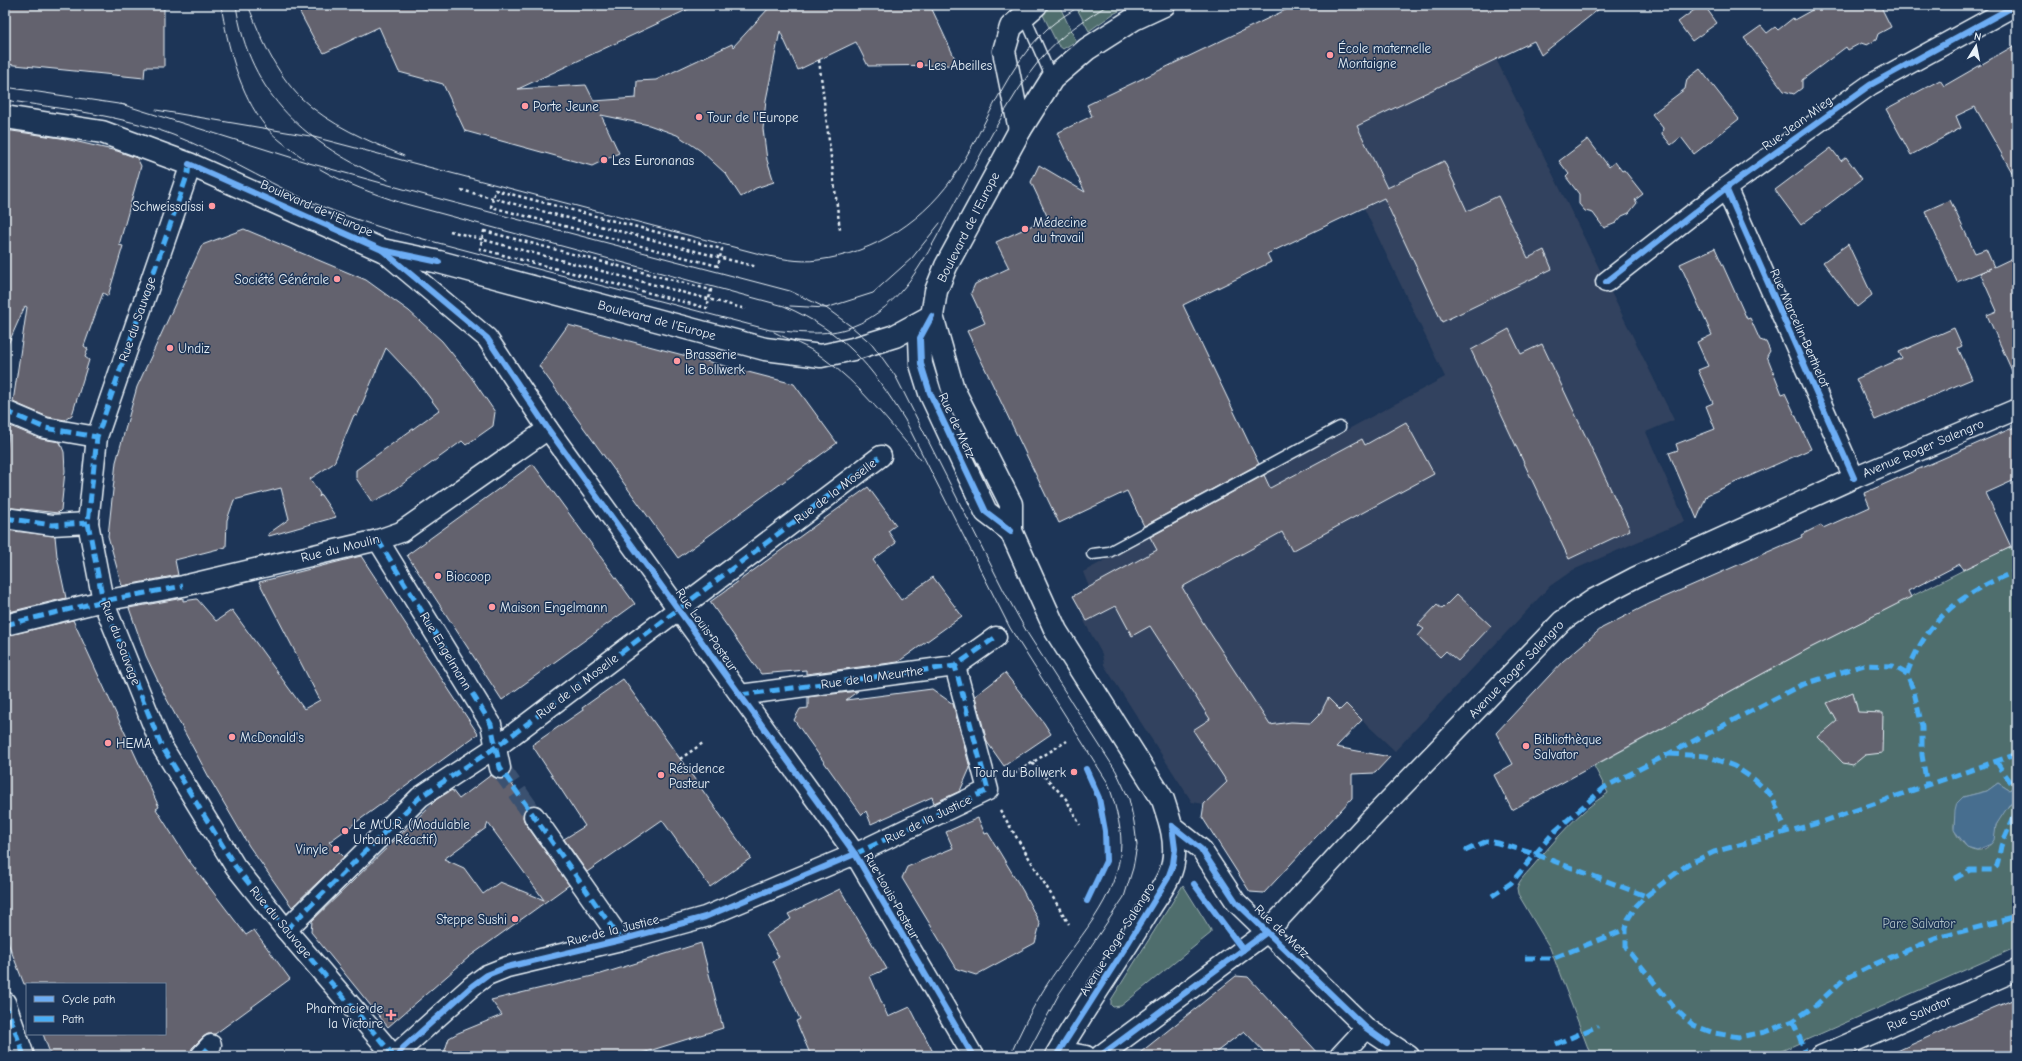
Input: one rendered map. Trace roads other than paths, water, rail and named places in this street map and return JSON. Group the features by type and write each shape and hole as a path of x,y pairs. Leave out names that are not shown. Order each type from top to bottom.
{"main road":[{"name":"Boulevard de l'Europe","path":"5,117 102,132 189,164 382,250 439,262 765,349 821,356 873,344 895,336 932,316 936,291 946,266 1020,130 1052,79 1087,49 1134,19 1164,5"},
{"path":"1020,130 1004,51 1011,27 1026,8"},
{"name":"Rue de Metz","path":"932,316 953,389 1011,504 1011,531 1056,631 1163,800 1172,826"},
{"name":"Avenue Roger Salengro","path":"1057,1054 1168,878 1173,864 1175,848 1172,826"}],"street":[{"name":"Rue Jean Mieg","path":"1606,282 1726,188 1870,84 2016,5"},
{"name":"Rue du Sauvage","path":"189,164 188,173 96,437 88,523 103,601 161,745 235,866 286,930 394,1056"},
{"name":"Rue Marcelin Berthelot","path":"1726,188 1854,478"},
{"name":"Rue Louis Pasteur","path":"382,250 487,338 548,429 855,854 973,1056"},
{"name":"Avenue Roger Salengro","path":"1100,1056 1267,932 1374,816 1562,621 1594,598 1636,577 1854,478 2017,409"},
{"path":"5,411 45,428 96,437"},
{"name":"Rue du Moulin","path":"5,625 103,601 183,586 378,540 401,532 548,429"},
{"name":"Rue de la Moselle","path":"286,930 420,797 496,748 881,456"},
{"path":"5,518 52,525 88,523"},
{"name":"Rue Engelmann","path":"378,540 491,724 500,768"},
{"name":"Rue de la Meurthe","path":"740,695 954,666 996,638"},
{"name":"Rue de la Justice","path":"397,1056 403,1048 487,975 508,967 621,940 706,917 855,854 988,790 954,666"},
{"path":"534,816 621,940"},
{"name":"Rue de Metz","path":"1172,826 1201,849 1236,902 1366,1028 1409,1056"},
{"name":"Rue Salvator","path":"1821,1056 2017,970"},
{"path":"5,1002 24,1056"},
{"path":"1340,1056 1366,1028"},
{"name":"Avenue Roger Salengro","path":"1057,1054 1086,1056"}],"lane":[{"path":"1026,8 1052,79"},
{"path":"1092,554 1109,552 1340,426"}],"tunnel":[{"path":"500,768 534,816"}],"tram line":[{"path":"221,5 231,53 249,100 266,127 284,144 303,158"},
{"path":"236,5 243,37 254,66 269,91 287,114 308,133 332,151 388,180"},
{"path":"248,5 258,30 276,66 301,98 312,108 350,132 404,156"},
{"path":"156,110 310,136 760,254 811,261 839,256 860,250 880,241 898,231 931,204 958,170 998,96 1020,60 1047,29 1059,19 1082,5"},
{"path":"5,100 90,113 153,128 190,142 304,199 346,216 389,230 770,330 801,333 822,333 851,327 869,318 885,307 899,293 923,260 994,130 1029,74 1049,49 1065,35 1108,5"},
{"path":"5,87 125,105"},
{"path":"121,104 309,163 790,291 826,308 873,345 896,377 1004,591 1028,634 1116,771 1129,799 1134,822 1137,845 1133,868 1124,897 1059,994 1026,1056"},
{"path":"320,169 360,188 402,203 784,306 824,327 840,339 854,352 880,382 905,420 1010,628 1108,783 1115,805 1121,836 1119,863 1113,883 1104,901 1094,919 1057,969 1041,994 1026,1020 1010,1056"},
{"path":"790,306 826,308 873,293 912,258 940,223"},
{"path":"774,332 811,350 850,380 921,460"}],"place":[{"name":"École maternelle Montaigne","path":"1330,55"},
{"name":"Les Abeilles","path":"920,65"},
{"name":"Porte Jeune","path":"525,106"},
{"name":"Tour de l'Europe","path":"699,117"},
{"name":"Les Euronanas","path":"604,160"},
{"name":"Schweissdissi","path":"212,206"},
{"name":"Médecine du travail","path":"1025,229"},
{"name":"Société Générale","path":"337,279"},
{"name":"Undiz","path":"170,348"},
{"name":"Brasserie le Bollwerk","path":"677,361"},
{"name":"Biocoop","path":"438,576"},
{"name":"Maison Engelmann","path":"492,607"},
{"name":"McDonald's","path":"232,737"},
{"name":"HEMA","path":"108,743"},
{"name":"Bibliothèque Salvator","path":"1526,746"},
{"name":"Tour du Bollwerk","path":"1074,772"},
{"name":"Résidence Pasteur","path":"661,775"},
{"name":"Le M.U.R. (Modulable Urbain Réactif)","path":"345,831"},
{"name":"Vinyle","path":"336,849"},
{"name":"Steppe Sushi","path":"515,919"},
{"name":"Pharmacie de la Victoire","path":"391,1015"}],"park label":[{"name":"Parc Salvator","path":"1919,923"}]}
